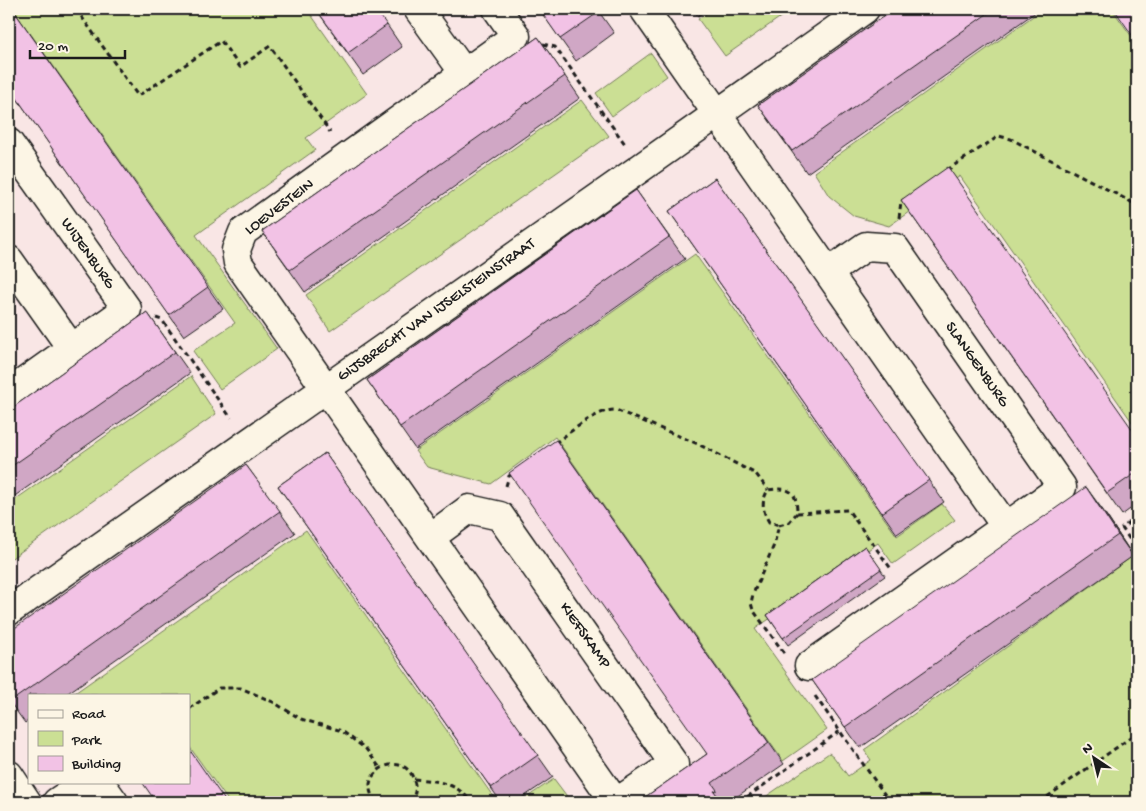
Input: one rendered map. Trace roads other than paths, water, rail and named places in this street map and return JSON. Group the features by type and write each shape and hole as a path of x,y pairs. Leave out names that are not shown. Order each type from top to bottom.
{"street":[{"path":"418,9 465,74"},
{"name":"LOEVESTEIN","path":"327,388 238,262 236,250 243,232 516,36 497,9"},
{"path":"644,9 1006,527"},
{"name":"GIJSBRECHT VAN IJSELSTEINSTRAAT","path":"9,611 865,9"},
{"name":"WIJENBURG","path":"9,144 127,310 72,349"},
{"name":"SLANGENBURG","path":"804,670 1062,487 895,248 866,246 829,272"},
{"path":"9,260 72,349 9,394"},
{"name":"KIEFSKAMP","path":"327,388 431,537 616,802 674,764 500,516 469,509 431,537"},
{"path":"9,775 27,802"},
{"path":"57,802 78,788 106,791 114,802"}]}
